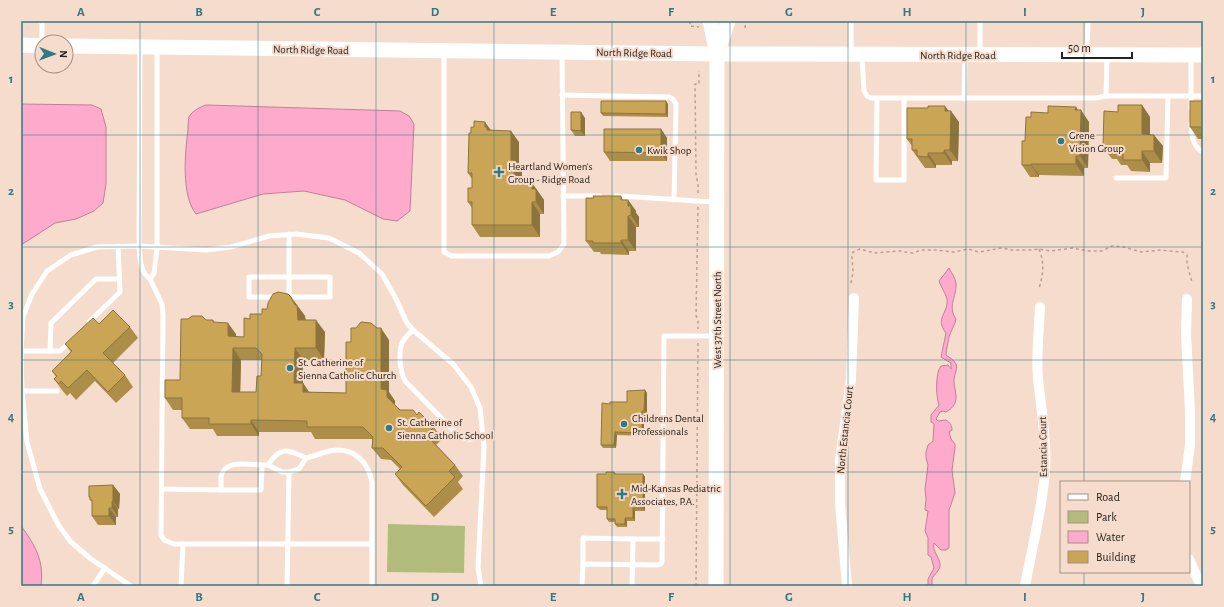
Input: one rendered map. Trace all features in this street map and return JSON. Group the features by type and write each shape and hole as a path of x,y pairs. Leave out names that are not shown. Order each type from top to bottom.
{"main road":[{"name":"West 37th Street North","path":"716,586 717,54 728,21"},
{"name":"West 37th Street North","path":"705,24 717,54"},
{"path":"21,45 34,46"},
{"name":"North Ridge Road","path":"74,46 562,53 1197,55"}],"street":[{"name":"North Estancia Court","path":"847,586 840,504 840,460 851,379 854,298"},
{"path":"1185,481 1190,445 1190,411 1186,334 1187,299"},
{"name":"Estancia Court","path":"1025,586 1042,502 1045,471 1044,438 1038,372 1040,307"},
{"path":"1190,561 1201,586"}],"lane":[{"path":"42,21 42,34"},
{"path":"851,21 864,91 867,96 871,98 964,99 1096,98 1106,96 1203,96"},
{"path":"980,21 980,55"},
{"path":"1087,55 1088,21"},
{"path":"140,47 140,262 145,276 150,279 162,304 163,310 161,535 164,540 168,542 183,544 372,544"},
{"path":"150,279 154,274 157,248 157,47"},
{"path":"444,51 444,252 452,256 549,256 558,252 564,244 562,53"},
{"path":"964,99 965,55"},
{"path":"1106,96 1107,55"},
{"path":"1191,112 1191,96 1197,55"},
{"path":"562,95 669,97 673,99 676,104 674,200"},
{"path":"1116,178 1166,178 1168,96"},
{"path":"877,98 876,180 904,180 904,98"},
{"path":"1192,120 1193,141 1196,147 1203,152"},
{"path":"563,196 648,197 717,202"},
{"path":"289,234 289,297"},
{"path":"131,586 91,559 71,542 59,526 40,489 27,442 22,391 21,351 23,317 32,294 47,271 71,255 96,247 139,246 206,250 231,247 269,236 296,234 329,238 359,253 382,274 396,299 407,324 453,364 471,387 480,408 483,438 478,568 481,586"},
{"path":"87,324 120,292 118,246"},
{"path":"249,277 330,277 330,297 289,297 249,297 249,277"},
{"path":"50,351 51,323 96,279 119,279"},
{"path":"413,330 403,342 401,348 401,372 405,381 461,438 483,438"},
{"path":"21,351 60,351 76,335"},
{"path":"583,564 632,565 660,564 662,562 664,336 717,336"},
{"path":"22,391 57,391"},
{"path":"268,465 277,454 286,450 293,451 306,458"},
{"path":"221,490 221,476 226,468 233,464 268,465 282,472 289,472 299,469 306,458 331,451 347,451 358,457 366,464 372,483 372,586"},
{"path":"162,489 261,490 262,466"},
{"path":"287,586 289,472"},
{"path":"582,586 583,538 663,539"},
{"path":"632,586 633,539"},
{"path":"181,586 183,544"},
{"path":"93,586 105,568"}],"path":[{"path":"690,21 690,26 705,24"},
{"path":"745,28 746,21"},
{"path":"696,586 698,322 696,315 698,185 696,174 695,84 699,84 699,72"},
{"path":"851,283 854,272 852,257 853,252 860,249 874,253 929,250 954,252 968,249 979,252 1002,248 1012,250 1039,249 1051,251 1072,248 1089,251 1102,251 1112,246 1124,247 1141,252 1161,250 1168,252 1183,252 1187,255 1187,264 1192,282"},
{"path":"1039,249 1043,260 1039,289"}],"green space":[{"path":"388,524 465,526 464,573 387,572"}],"water":[{"path":"21,104 92,105 101,109 106,127 106,184 103,203 94,211 76,219 55,223 21,245"},
{"path":"206,105 400,111 409,116 414,124 410,211 397,221 383,219 345,200 304,191 263,194 196,214 191,206 188,196 185,174 188,122 192,113"},
{"path":"949,268 956,282 952,311 956,319 949,336 946,355 953,360 957,368 954,380 956,401 951,409 946,412 940,412 936,419 938,421 946,420 952,427 952,430 949,432 951,439 955,444 952,470 955,493 949,510 949,548 946,550 941,550 934,543 934,549 940,562 940,567 932,579 932,586 928,586 928,579 934,568 931,557 928,555 928,538 925,531 928,511 925,510 925,489 928,465 926,452 928,445 933,441 934,424 931,422 931,415 939,405 937,385 939,369 941,366 948,365 951,369 951,363 941,357 946,333 941,323 947,304 947,299 939,281"},
{"path":"21,526 31,540 38,554 42,577 41,586 21,586"}],"building":[{"name":"Kwik Shop","path":"601,101 666,101 666,114 601,113"},
{"path":"1190,101 1203,101 1203,127 1190,127"},
{"path":"1118,105 1142,105 1142,134 1154,135 1154,151 1142,151 1142,160 1123,160 1123,153 1113,153 1113,147 1103,147 1104,111 1118,112"},
{"path":"928,106 945,106 945,111 951,111 950,150 944,150 944,153 928,153 928,157 917,156 917,150 912,150 912,139 907,139 907,108 928,108"},
{"name":"Grene Vision Group","path":"1048,106 1076,107 1075,110 1081,110 1080,156 1076,156 1076,164 1022,165 1022,141 1025,141 1026,117 1031,117 1031,112 1048,113"},
{"path":"571,112 581,112 581,131 571,130"},
{"path":"474,121 485,122 485,127 487,127 487,130 511,131 511,160 514,160 514,183 532,183 532,189 536,189 536,202 532,202 532,225 472,225 472,202 468,202 468,188 472,188 472,173 468,173 469,133 471,133 471,127 474,127"},
{"path":"604,129 661,129 661,153 604,152"},
{"path":"593,196 621,196 621,200 628,200 628,206 631,206 631,215 628,216 628,240 621,240 621,243 593,243 593,241 586,241 586,198 594,198"},
{"path":"278,292 288,294 291,297 295,305 297,305 298,320 316,320 316,348 295,348 294,383 303,383 303,392 346,393 346,342 351,342 351,328 356,328 361,322 371,323 377,328 381,328 381,389 387,390 387,397 400,410 413,410 417,415 419,412 434,427 426,435 455,465 449,471 455,477 426,506 395,474 402,467 383,448 372,448 373,437 363,427 307,427 307,421 251,420 251,424 209,424 209,418 182,418 182,398 165,398 165,380 180,380 181,319 188,319 192,316 202,316 206,320 213,320 213,322 228,323 228,336 244,337 244,318 250,319 250,314 262,314 262,309 267,309 268,303 273,294","holes":["233,348 256,348 262,354 261,376 257,376 256,392 232,392"]},
{"path":"113,310 130,327 103,353 125,375 108,392 87,370 68,388 61,381 59,384 54,379 57,376 52,371 72,351 65,344 93,318 99,324"},
{"name":"Childrens Dental Professionals","path":"645,390 644,411 642,411 642,433 615,432 614,445 601,445 602,403 610,404 610,402 627,402 627,391"},
{"name":"Mid-Kansas Pediatric Associates, P.A.","path":"606,472 614,472 614,474 643,474 643,508 633,508 633,518 625,518 625,524 615,524 615,519 607,519 607,507 597,507 597,474 606,474"},
{"path":"113,485 113,501 112,508 109,508 109,516 92,516 92,500 90,500 89,497 89,486"}],"place":[{"name":"Grene Vision Group","path":"1061,141"},
{"name":"Kwik Shop","path":"639,150"},
{"name":"Heartland Women's Group - Ridge Road","path":"499,172"},
{"name":"St. Catherine of Sienna Catholic Church","path":"290,368"},
{"name":"Childrens Dental Professionals","path":"624,424"},
{"name":"St. Catherine of Sienna Catholic School","path":"389,428"},
{"name":"Mid-Kansas Pediatric Associates, P.A.","path":"622,494"}]}
